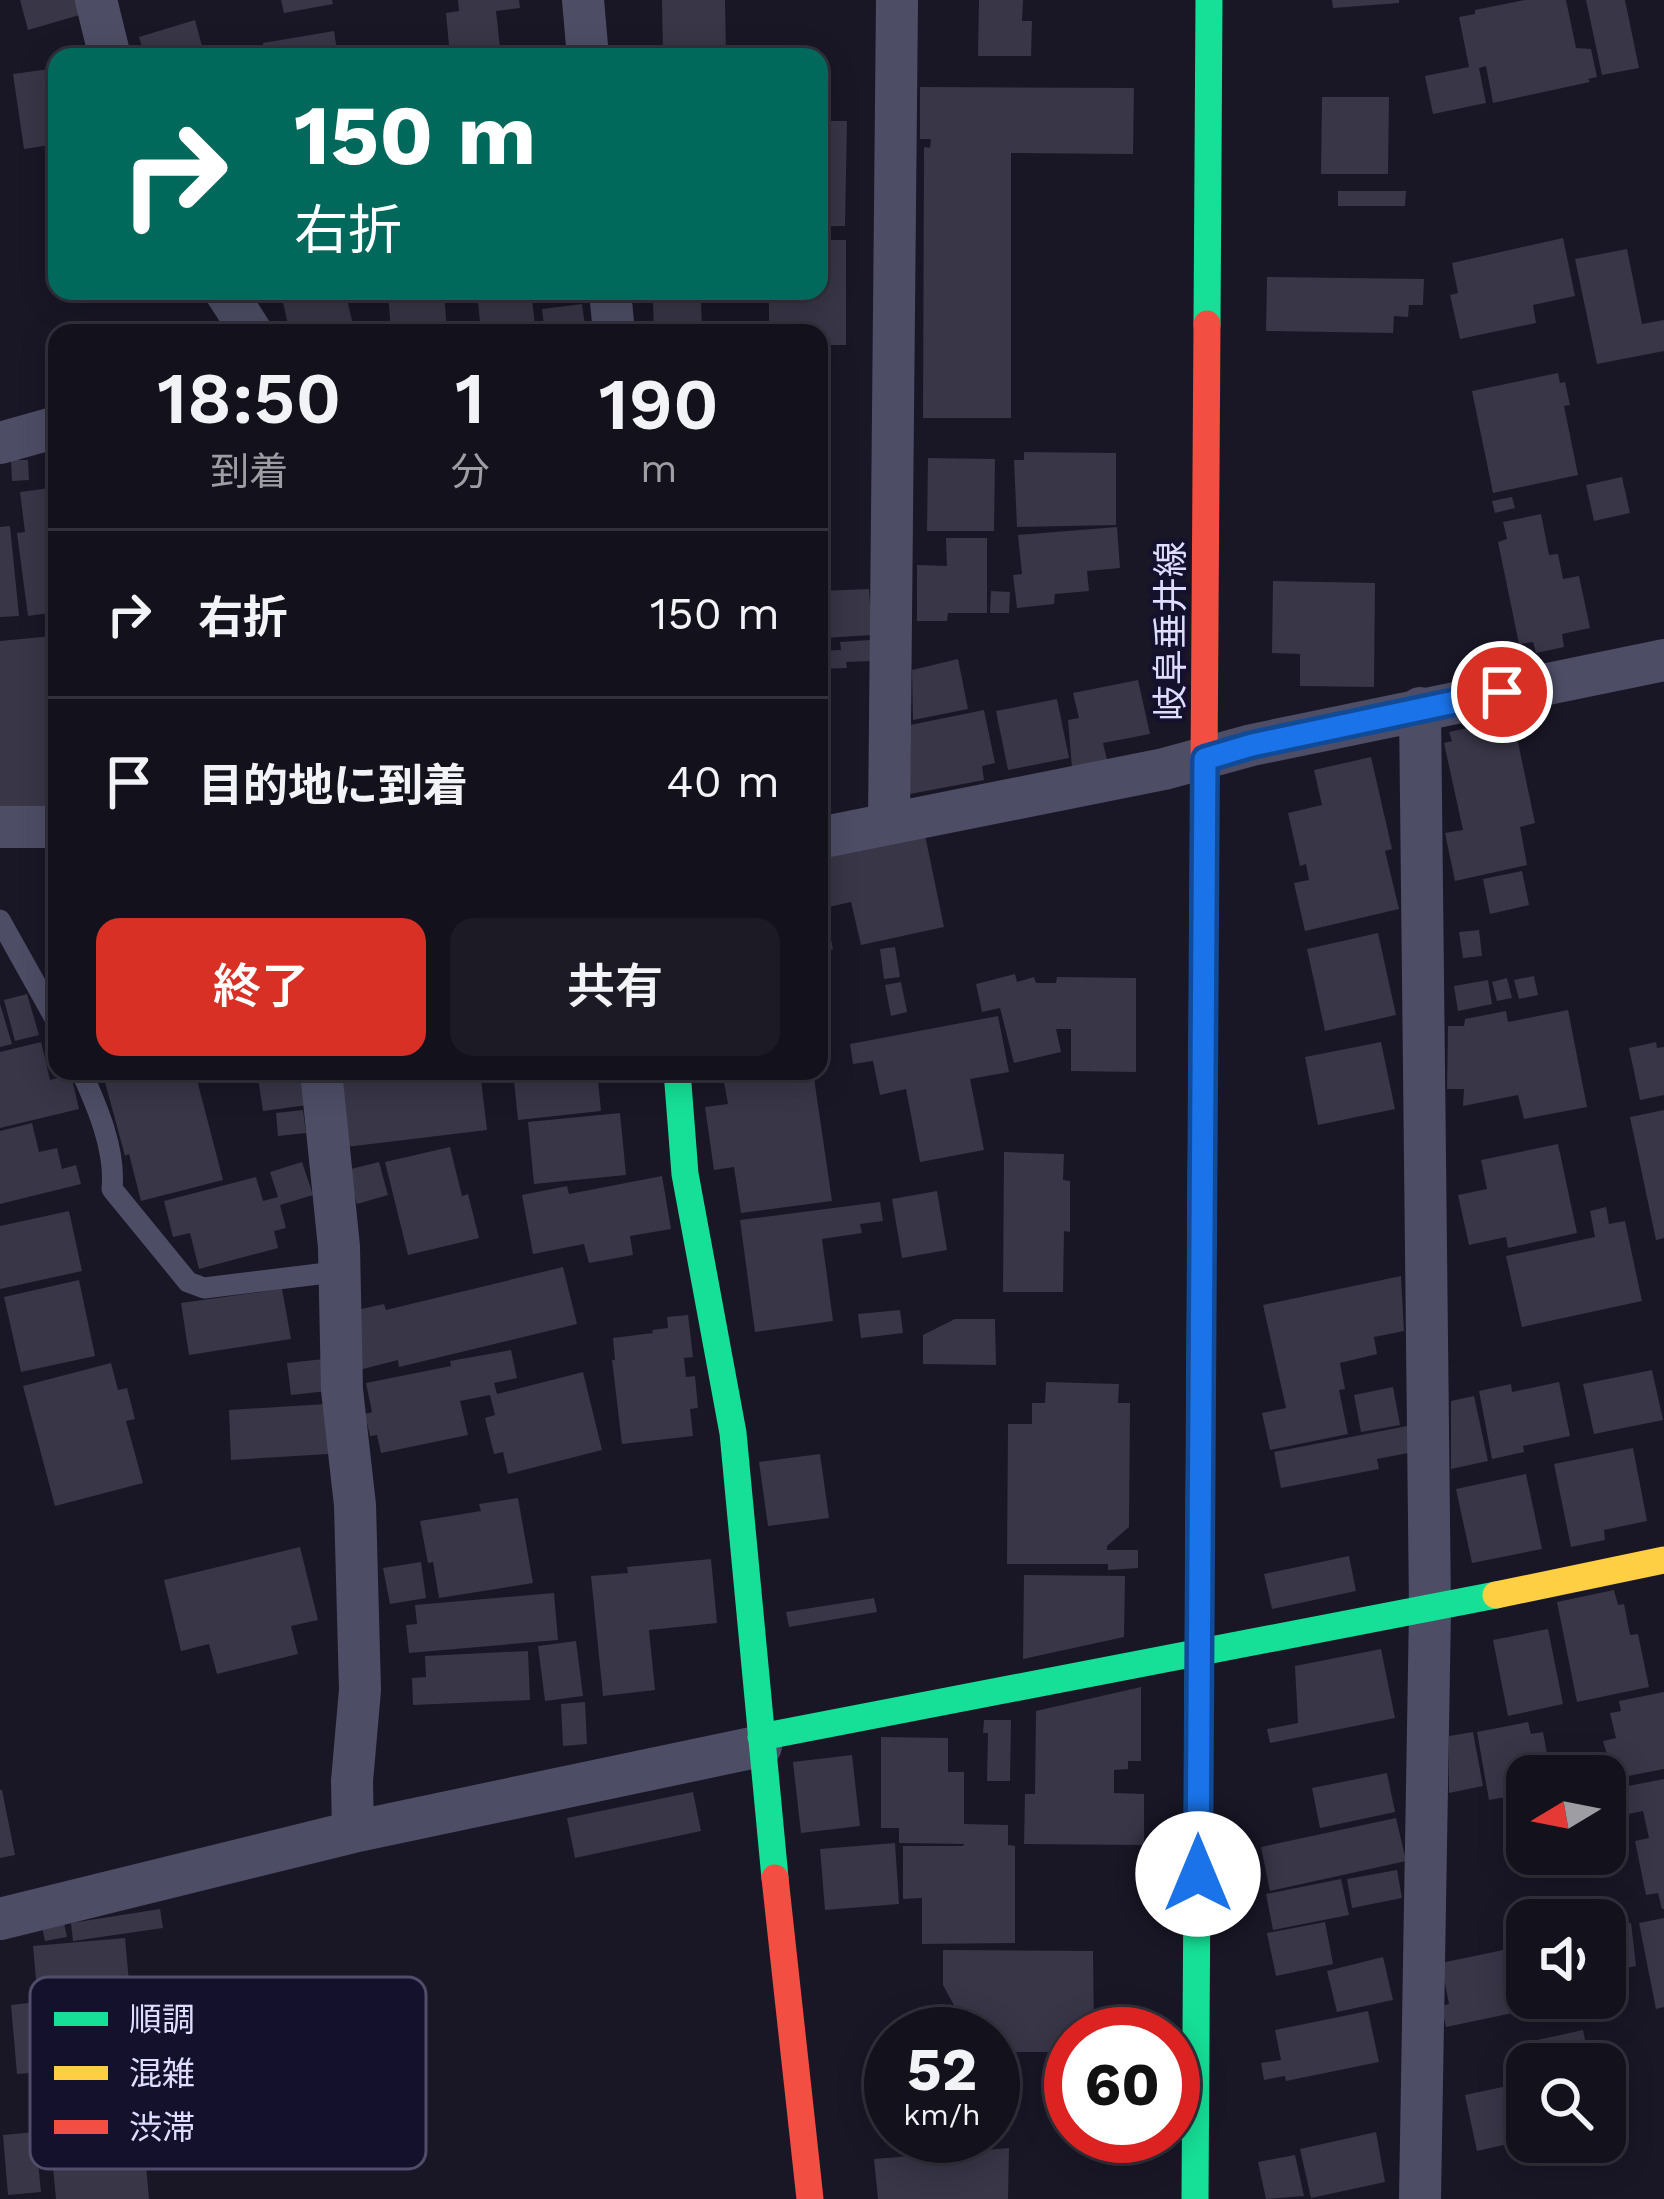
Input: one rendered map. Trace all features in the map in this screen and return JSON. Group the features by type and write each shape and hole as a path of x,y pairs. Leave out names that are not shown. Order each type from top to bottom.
{"main road":[{"name":"岐阜垂井線","path":"1196,2199 1209,0"},
{"path":"678,1080 685,1174 733,1432 810,2199"},
{"path":"761,1742 1664,1560"}],"street":[{"path":"96,0 108,48"},
{"path":"583,0 587,48"},
{"path":"890,824 897,0"},
{"path":"0,443 48,430"},
{"path":"828,836 1664,660"},
{"path":"1420,708 1430,1610 1420,2199"},
{"path":"0,827 48,826"},
{"path":"322,1080 355,1505 360,1690 353,1832"},
{"path":"0,1919 353,1832 761,1742"}],"lane":[{"path":"0,920 48,1006"},
{"path":"84,1080 114,1170 112,1189 188,1282 204,1288 339,1274"}],"building":[{"path":"20,0 79,0 83,14 28,30"},
{"path":"281,0 332,0 333,4 284,13"},
{"path":"458,0 519,0 520,8 496,11 500,48 449,48 446,13 459,11"},
{"path":"662,0 725,0 726,48 663,48"},
{"path":"979,0 1023,0 1022,21 1032,21 1031,56 978,56"},
{"path":"1332,0 1399,0 1399,3 1333,8"},
{"path":"1525,0 1566,0 1576,48 1591,49 1597,77 1493,103 1486,66 1479,68 1486,103 1433,114 1425,76 1469,67 1459,17"},
{"path":"1586,0 1625,0 1639,68 1602,75"},
{"path":"195,20 203,48 142,48 139,37"},
{"path":"334,31 337,48 264,48 263,43"},
{"path":"48,69 48,145 24,149 13,74"},
{"path":"920,87 1134,88 1133,154 1011,153 1011,418 923,418 924,147 930,148 931,139 920,139"},
{"path":"1322,97 1389,97 1388,174 1321,174"},
{"path":"828,121 847,121 845,226 828,226"},
{"path":"1338,191 1406,191 1405,206 1338,206"},
{"path":"1563,238 1575,296 1533,305 1536,323 1460,339 1450,295 1458,293 1452,263"},
{"path":"828,240 846,240 846,345 828,345 828,324 769,324 769,300 828,300"},
{"path":"1627,249 1642,324 1664,320 1664,351 1597,364 1575,259"},
{"path":"1267,277 1424,279 1423,305 1409,305 1408,317 1394,316 1393,333 1266,331"},
{"path":"282,300 347,300 353,324 288,324"},
{"path":"389,300 445,300 446,324 390,324"},
{"path":"478,300 532,300 535,324 480,324"},
{"path":"701,300 702,324 654,324 653,302"},
{"path":"582,304 585,324 544,324 542,309"},
{"path":"1558,373 1570,405 1564,406 1578,475 1493,493 1472,391"},
{"path":"1024,452 1116,453 1116,525 1017,527 1014,460 1024,460"},
{"path":"928,458 995,459 994,531 927,531"},
{"path":"11,460 28,460 29,480 12,481"},
{"path":"1622,477 1630,513 1594,521 1586,485"},
{"path":"48,488 48,613 28,616 17,533 25,532 20,492"},
{"path":"1512,497 1515,508 1495,513 1492,501"},
{"path":"1541,514 1549,555 1558,554 1563,579 1579,576 1590,628 1562,634 1564,647 1536,653 1533,642 1519,644 1498,542 1507,539 1503,522"},
{"path":"10,526 19,616 0,617 0,527"},
{"path":"1117,527 1120,568 1087,571 1089,591 1055,594 1054,604 1017,608 1013,575 1022,574 1018,535"},
{"path":"946,538 987,538 987,613 948,613 947,621 917,621 917,565 947,566"},
{"path":"1273,581 1375,583 1374,687 1300,686 1300,654 1272,653"},
{"path":"869,589 872,635 828,638 828,591"},
{"path":"991,591 1010,592 1009,613 990,613"},
{"path":"48,636 48,806 0,810 0,641"},
{"path":"870,640 871,661 828,669 828,651 841,650 840,642"},
{"path":"958,659 968,709 913,720 912,670"},
{"path":"1138,680 1150,734 1103,743 1107,760 1072,768 1068,720 1079,718 1073,693"},
{"path":"1057,699 1069,758 1008,770 996,711"},
{"path":"984,710 995,763 982,766 984,780 910,794 910,725"},
{"path":"1491,723 1493,732 1515,728 1535,823 1520,827 1527,865 1455,881 1445,833 1463,830 1444,743 1452,741 1449,732"},
{"path":"1371,757 1392,849 1385,851 1399,909 1305,931 1294,883 1309,880 1306,864 1300,866 1288,813 1322,805 1314,770"},
{"path":"925,835 944,927 861,945 851,902 828,907 828,857"},
{"path":"1522,871 1529,905 1490,914 1483,879"},
{"path":"1479,930 1482,956 1463,958 1459,932"},
{"path":"1378,933 1396,1015 1325,1031 1307,949"},
{"path":"895,947 900,977 884,979 880,949"},
{"path":"1015,974 1017,982 1034,977 1036,983 1056,983 1057,977 1136,978 1136,1072 1071,1071 1071,1029 1056,1029 1061,1052 1014,1063 1000,1008 982,1012 976,984"},
{"path":"1534,976 1538,995 1519,999 1514,980"},
{"path":"1507,978 1512,998 1497,1001 1492,982"},
{"path":"1488,980 1492,1004 1458,1011 1454,986"},
{"path":"901,982 907,1012 891,1016 885,985"},
{"path":"27,994 39,1035 15,1041 4,1000"},
{"path":"0,1004 12,1044 0,1047"},
{"path":"1568,1010 1587,1107 1524,1119 1518,1095 1463,1106 1464,1089 1447,1089 1448,1026 1464,1026 1465,1019 1506,1011 1508,1022"},
{"path":"998,1016 1009,1072 970,1079 984,1150 920,1162 906,1089 880,1095 873,1061 853,1064 850,1044"},
{"path":"41,1042 48,1080 72,1080 79,1109 0,1128 0,1052"},
{"path":"1381,1042 1395,1109 1318,1125 1305,1057"},
{"path":"1656,1042 1657,1048 1664,1047 1664,1095 1640,1100 1629,1048"},
{"path":"104,1080 197,1080 223,1180 141,1201 129,1154 125,1156"},
{"path":"258,1080 304,1080 308,1105 263,1111"},
{"path":"338,1080 481,1080 487,1130 346,1147"},
{"path":"514,1080 598,1080 601,1111 518,1120"},
{"path":"814,1080 832,1201 741,1213 734,1167 714,1170 705,1107 728,1104 724,1082"},
{"path":"303,1110 306,1133 278,1136 276,1113"},
{"path":"1664,1110 1664,1238 1656,1240 1630,1117"},
{"path":"620,1113 626,1175 534,1184 528,1122"},
{"path":"32,1123 39,1152 57,1148 62,1169 76,1165 81,1184 0,1204 0,1131"},
{"path":"1558,1144 1577,1233 1508,1248 1506,1237 1469,1245 1458,1195 1487,1189 1481,1160"},
{"path":"450,1147 479,1238 408,1255 385,1162"},
{"path":"1004,1152 1064,1154 1063,1180 1070,1181 1070,1232 1064,1231 1063,1292 1003,1292"},
{"path":"302,1162 313,1195 280,1205 286,1228 274,1231 278,1248 199,1269 190,1233 173,1237 164,1201 256,1177 263,1201 278,1197 270,1172"},
{"path":"379,1162 388,1195 357,1204 347,1170"},
{"path":"662,1176 671,1229 630,1236 633,1255 589,1263 584,1244 533,1254 522,1195 567,1186 569,1194"},
{"path":"937,1191 947,1250 902,1258 892,1199"},
{"path":"880,1202 883,1221 860,1224 862,1233 822,1239 833,1321 755,1332 740,1220"},
{"path":"1606,1207 1609,1224 1625,1221 1642,1301 1522,1327 1506,1256 1595,1237 1590,1211"},
{"path":"69,1211 82,1271 0,1289 0,1226"},
{"path":"563,1267 577,1324 399,1367 398,1360 359,1370 357,1310 384,1304 386,1310"},
{"path":"1401,1276 1404,1331 1374,1337 1377,1354 1340,1363 1345,1389 1339,1390 1348,1434 1270,1450 1262,1413 1286,1408 1263,1305"},
{"path":"79,1280 95,1356 21,1372 4,1297"},
{"path":"282,1289 291,1339 189,1355 181,1303"},
{"path":"900,1310 903,1333 861,1338 858,1314"},
{"path":"688,1315 693,1357 684,1358 686,1377 695,1376 698,1408 690,1409 693,1436 622,1444 613,1338 653,1333 668,1328 667,1317"},
{"path":"955,1319 995,1319 996,1365 923,1364 923,1335"},
{"path":"511,1350 517,1378 494,1383 497,1394 583,1372 602,1450 508,1474 503,1452 494,1454 485,1418 495,1415 490,1395 460,1401 468,1435 381,1453 377,1435 370,1436 365,1414 372,1412 366,1383"},
{"path":"324,1359 327,1391 291,1395 287,1363"},
{"path":"111,1363 118,1390 127,1388 135,1419 126,1421 143,1483 55,1506 23,1386"},
{"path":"1652,1370 1663,1420 1594,1434 1583,1384"},
{"path":"1046,1382 1119,1384 1118,1403 1130,1403 1129,1527 1107,1550 1138,1550 1138,1568 1007,1564 1008,1424 1032,1424 1032,1403 1045,1403"},
{"path":"1559,1382 1570,1436 1523,1446 1524,1452 1492,1459 1479,1391 1511,1384 1512,1392"},
{"path":"1393,1387 1400,1425 1361,1432 1354,1395"},
{"path":"1474,1396 1488,1461 1451,1469 1451,1401"},
{"path":"326,1404 329,1454 231,1460 229,1410"},
{"path":"1407,1426 1408,1453 1377,1459 1379,1469 1281,1488 1274,1452"},
{"path":"1633,1448 1647,1521 1604,1530 1605,1540 1571,1547 1554,1464"},
{"path":"820,1454 829,1518 768,1526 759,1462"},
{"path":"1526,1474 1542,1549 1472,1563 1456,1489"},
{"path":"518,1498 533,1583 439,1598 420,1521 481,1511 479,1504"},
{"path":"300,1547 318,1620 291,1626 298,1654 217,1674 209,1644 181,1651 164,1580"},
{"path":"1349,1556 1356,1591 1272,1609 1264,1574"},
{"path":"711,1559 717,1623 649,1630 655,1690 603,1696 591,1576 628,1573 627,1567"},
{"path":"421,1562 426,1598 390,1604 383,1568"},
{"path":"1024,1575 1125,1576 1124,1637 1023,1659"},
{"path":"1614,1590 1618,1605 1624,1604 1630,1635 1638,1634 1649,1687 1577,1702 1557,1602"},
{"path":"554,1593 558,1640 409,1653 406,1625 417,1624 415,1605"},
{"path":"874,1598 877,1612 789,1627 786,1612"},
{"path":"1548,1629 1563,1704 1508,1716 1493,1640"},
{"path":"576,1641 583,1696 545,1701 538,1646"},
{"path":"1381,1649 1395,1718 1270,1743 1267,1729 1298,1723 1295,1666"},
{"path":"528,1651 530,1700 413,1705 412,1678 426,1677 425,1656"},
{"path":"1141,1687 1141,1761 1128,1761 1128,1769 1114,1770 1114,1793 1144,1794 1144,1845 1024,1844 1025,1794 1035,1794 1036,1711"},
{"path":"1664,1692 1664,1769 1626,1776 1626,1755 1607,1755 1603,1741 1616,1738 1610,1713 1621,1711 1619,1701"},
{"path":"585,1702 587,1744 563,1746 561,1704"},
{"path":"984,1720 1011,1720 1010,1781 987,1781"},
{"path":"1528,1722 1531,1734 1543,1732 1547,1755 1506,1755 1506,1797 1489,1800 1477,1732"},
{"path":"1473,1732 1483,1786 1449,1793 1449,1736"},
{"path":"881,1737 948,1738 948,1772 964,1772 964,1824 1008,1825 1008,1845 1015,1846 1015,1943 922,1944 922,1898 903,1899 903,1846 964,1844 899,1843 899,1828 881,1828"},
{"path":"852,1755 860,1826 801,1833 793,1762"},
{"path":"1387,1773 1395,1812 1320,1828 1312,1788"},
{"path":"1664,1779 1664,1909 1658,1893 1646,1895 1635,1841 1649,1838 1643,1811 1628,1814 1626,1786"},
{"path":"0,1790 15,1855 0,1858"},
{"path":"693,1792 701,1831 575,1858 567,1818"},
{"path":"1396,1818 1406,1861 1270,1891 1261,1847"},
{"path":"895,1843 899,1904 825,1910 820,1849"},
{"path":"1397,1870 1402,1898 1352,1908 1347,1879"},
{"path":"1341,1879 1349,1915 1273,1930 1266,1894"},
{"path":"160,1909 163,1928 73,1941 71,1923"},
{"path":"1664,1918 1664,2007 1656,2009 1639,1923"},
{"path":"1325,1922 1333,1964 1276,1976 1267,1933"},
{"path":"64,1923 67,1937 45,1941 42,1927"},
{"path":"1631,1923 1636,1966 1626,1968 1626,1924"},
{"path":"125,1938 129,1977 36,1977 33,1946"},
{"path":"1506,1949 1506,2014 1446,2027 1441,2006 1449,2004 1441,1963"},
{"path":"943,1950 1093,1951 1094,2007 1044,2007 1044,2052 1020,2052 1020,2007 955,2007 943,1985"},
{"path":"1383,1957 1393,2000 1337,2012 1327,1971"},
{"path":"30,2003 30,2073 17,2074 11,2005"},
{"path":"1368,2011 1379,2062 1286,2081 1285,2076 1264,2080 1261,2063 1281,2060 1275,2030"},
{"path":"1583,2030 1586,2043 1524,2043"},
{"path":"1506,2086 1506,2144 1477,2151 1465,2095"},
{"path":"30,2132 30,2169 39,2169 41,2192 8,2195 3,2135"},
{"path":"1376,2132 1385,2182 1311,2198 1300,2149"},
{"path":"1295,2155 1304,2196 1266,2199 1258,2162"},
{"path":"874,2163 1009,2163 1008,2199 878,2199"},
{"path":"53,2169 146,2169 149,2199 56,2199"}],"traffic: fast":[{"path":"1207,324 1209,0"},
{"path":"1195,2199 1202,1067"},
{"path":"678,1080 685,1174 733,1433 775,1878"},
{"path":"761,1737 1496,1595"}],"traffic: slow":[{"path":"1496,1595 1664,1560"}],"traffic: jam":[{"path":"1202,1067 1207,324"},
{"path":"775,1878 810,2199"}],"route":[{"path":"1198,1874 1205,759 1502,692"}]}
